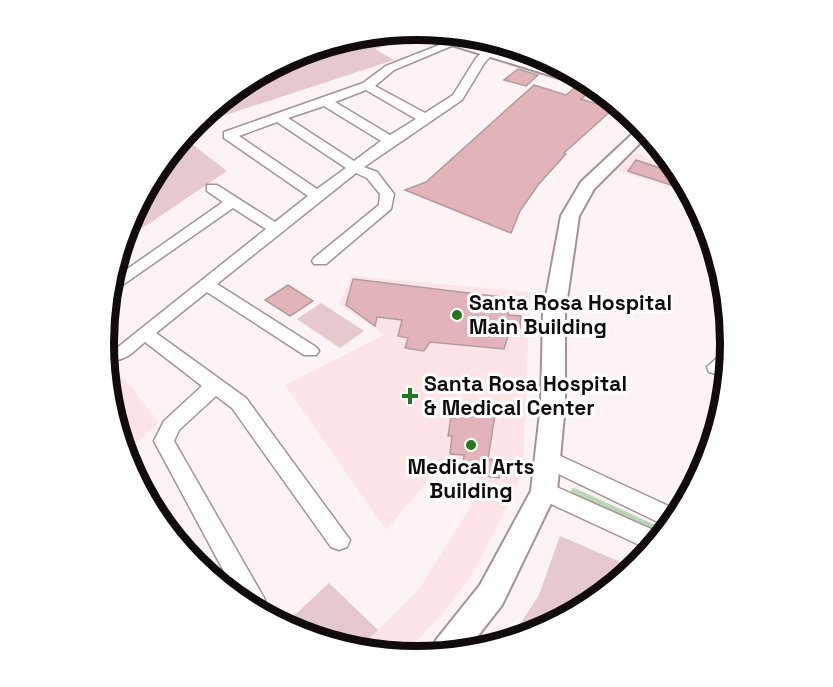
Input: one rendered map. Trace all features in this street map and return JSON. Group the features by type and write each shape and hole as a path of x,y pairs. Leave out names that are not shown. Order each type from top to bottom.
{"main road":[{"path":"465,44 529,63"}],"street":[{"path":"317,196 229,135 367,86 390,68 454,43"},
{"path":"117,355 317,196 390,141 458,97 480,60 490,51"},
{"path":"367,86 424,118"},
{"path":"324,101 390,141"},
{"path":"278,117 355,168 372,175 387,194 386,206 320,261"},
{"path":"452,644 491,595 544,490 553,404 554,313 570,216 587,186 637,136"},
{"path":"212,188 276,229"},
{"path":"119,282 234,201"},
{"path":"206,284 310,351"},
{"path":"144,333 239,403 339,540"},
{"path":"215,385 171,426 164,441 249,596"},
{"path":"547,459 666,515"},
{"path":"544,490 648,538"}],"shaded area":[{"path":"399,41 375,49 394,60 214,119 232,103 265,81 319,57 357,46"},
{"path":"190,143 227,171 135,233 154,192"},
{"path":"635,153 658,160 677,190 616,170"},
{"name":"Santa Rosa Hospital & Medical Center","path":"352,276 530,292 523,466 514,494 476,568 449,606 412,646 365,642 419,589 486,482 442,464 386,530 285,385 384,335 339,304"},
{"path":"321,303 364,331 340,348 297,319"},
{"path":"114,367 159,422 133,448 119,403"},
{"path":"560,536 624,564 601,584 568,606 517,629 539,595"},
{"path":"329,583 378,630 365,642 319,630 291,619"}],"building":[{"path":"518,69 538,75 526,86 504,80"},
{"path":"534,85 566,95 578,88 588,94 581,99 605,107 611,111 564,153 566,154 538,185 520,211 511,233 405,190 426,182"},
{"path":"636,160 664,169 675,187 628,171"},
{"name":"Santa Rosa Hospital Main Building","path":"353,279 510,298 508,315 521,316 520,328 511,327 504,349 430,342 424,351 405,348 408,338 398,336 402,320 377,317 375,326 346,305"},
{"path":"288,285 313,301 290,316 265,300"},
{"name":"Medical Arts Building","path":"456,405 496,408 488,459 501,461 499,478 485,476 463,465 464,455 450,454 452,436 448,436 451,417 455,418"}],"waterway":[{"path":"574,491 656,529"}],"place":[{"name":"Santa Rosa Hospital Main Building","path":"457,315"},
{"name":"Santa Rosa Hospital & Medical Center","path":"410,396"},
{"name":"Medical Arts Building","path":"471,445"}]}
